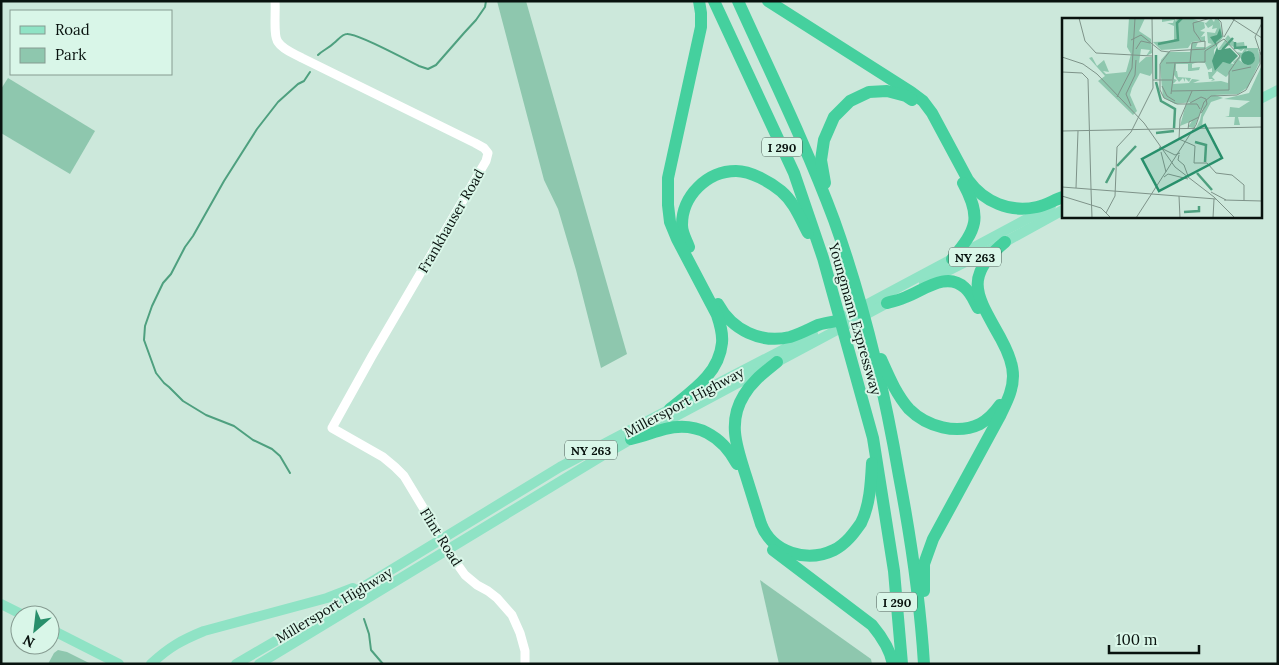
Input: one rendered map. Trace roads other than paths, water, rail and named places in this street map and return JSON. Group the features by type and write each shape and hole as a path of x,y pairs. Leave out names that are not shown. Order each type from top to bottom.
{"highway":[{"path":"670,408 709,376 719,358 722,342 717,316 676,239 670,222 668,205 668,178 700,27 701,13 699,1"},
{"name":"Youngmann Expressway","path":"714,1 794,173 835,298 873,438 894,571 902,664"},
{"name":"Youngmann Expressway","path":"738,1 808,155 834,219 857,287 870,334 891,427 912,548 924,664"},
{"path":"768,1 923,101 932,113 968,180 975,189 989,200 1002,206 1020,209 1038,207 1062,198"},
{"path":"834,219 821,160 824,140 834,117 850,101 869,92 887,91 898,93 912,99 926,116 970,197 975,212 973,228 966,242 952,259"},
{"path":"823,258 797,211 787,198 780,190 757,175 737,171 718,174 704,182 693,192 687,202 682,226 684,236 723,312 732,323 743,331 757,336 773,338 788,337 803,333 818,325 837,321"},
{"path":"922,636 924,564 933,539 1000,416 1013,384 1013,373 1008,352 983,306 979,295 978,283 980,271 986,260 1005,242"},
{"path":"870,334 894,389 910,410 926,421 947,429 970,427 980,424 988,418 1000,404 1007,386 1007,369 976,304 964,286 943,281 905,298 887,303"},
{"path":"777,362 759,377 744,395 738,408 735,427 736,444 761,524 764,531 776,545 789,553 816,556 835,550 850,539 862,521 869,498 873,438"},
{"path":"631,439 666,429 685,427 711,434 723,444 738,466 753,520 759,534 768,546 872,625 884,639 892,656 893,664"}],"main road":[{"path":"1262,98 1278,90"},
{"name":"Millersport Highway","path":"236,664 327,611 566,463 837,321 1062,199"},
{"name":"Millersport Highway","path":"259,664 446,549 631,439 1062,211"},
{"path":"151,664 172,646 204,631 327,598 375,580"},
{"path":"60,634 119,664"}],"street":[{"name":"Frankhauser Road","path":"275,1 275,36 277,42 282,46 302,58 475,143 486,150 488,156 332,428"},
{"name":"Flint Road","path":"332,428 372,450 400,471 436,529 440,540 465,575 497,598 512,615 525,651 525,664"}],"waterway":[{"path":"318,55 347,34 371,42 428,69 436,65 476,20 485,7 486,1"},
{"path":"290,473 280,456 272,449 253,440 234,426 206,415 183,401 156,373 144,340 145,326 163,283 171,274 224,181 257,129 278,102 304,81 310,72"},
{"path":"364,619 369,634 371,650 383,664"}]}
